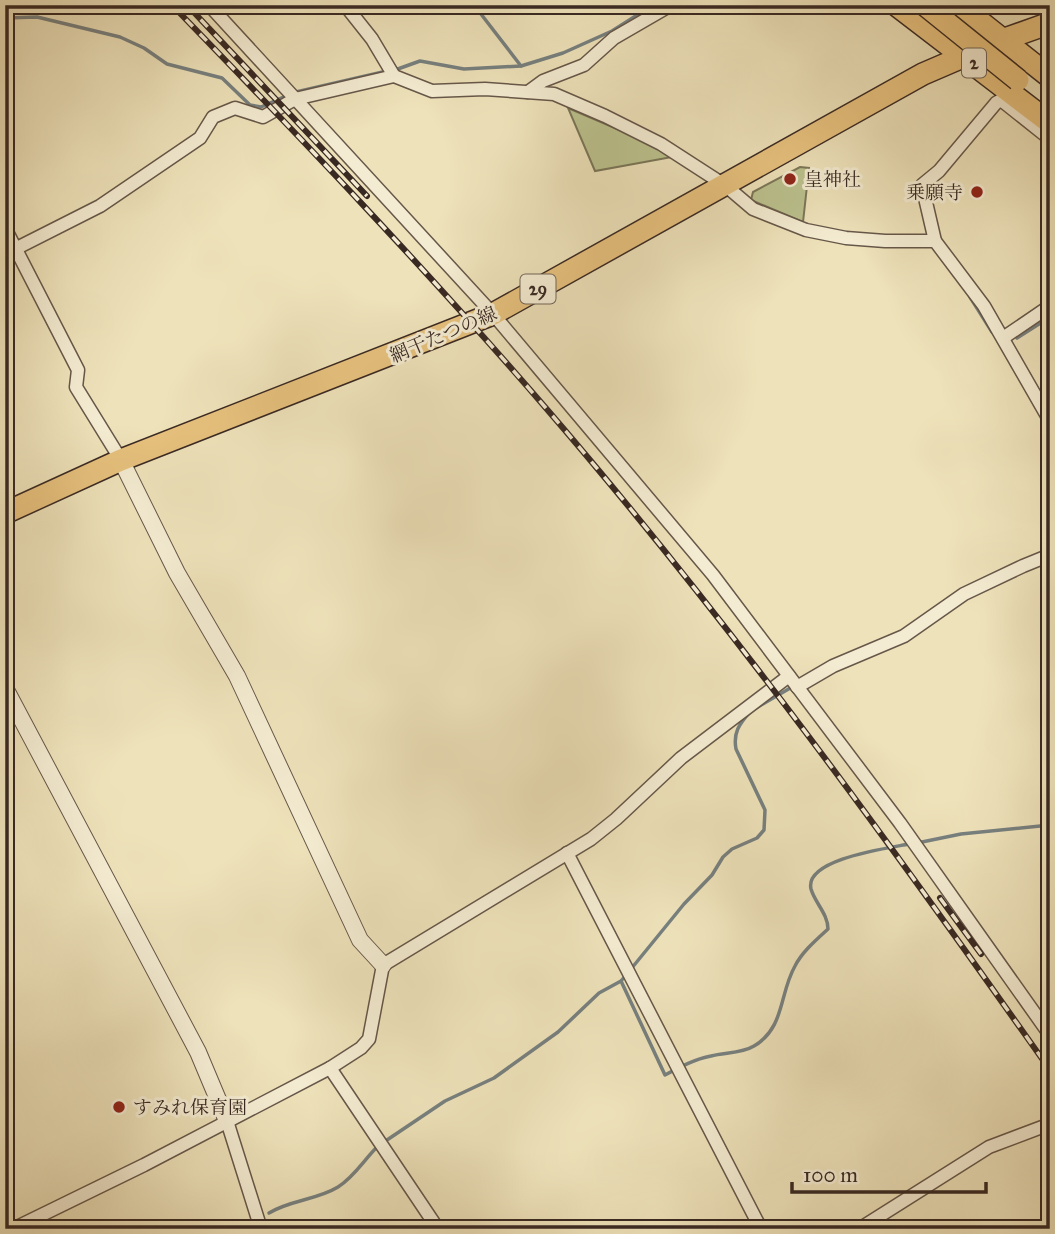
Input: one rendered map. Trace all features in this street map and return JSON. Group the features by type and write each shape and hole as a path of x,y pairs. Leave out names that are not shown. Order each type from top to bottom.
{"main road":[{"name":"2","path":"896,5 1050,123"},
{"name":"2","path":"925,5 1050,106"},
{"name":"2","path":"958,5 1050,77"},
{"name":"網干たつの線","path":"5,513 121,460 493,314 923,75 1002,40 1050,23"}],"street":[{"path":"209,5 493,314 713,575 908,834 1050,1035"},
{"path":"345,5 372,39 392,72 432,92 485,89 554,94 661,144 726,186 753,209 806,230 846,238 935,241"},
{"path":"528,92 542,81 584,65 614,38 671,5"},
{"path":"11,251 100,206 200,138 213,117 234,108 263,117 295,99 392,72"},
{"path":"1050,139 1001,100 939,171 922,185 935,241 984,306 1050,421"},
{"path":"5,228 11,251 78,370 76,387 121,460 177,573 237,676 360,940 383,965"},
{"path":"1003,338 1050,306"},
{"path":"13,1229 144,1165 330,1068 361,1048 369,1039 383,965 567,853 616,819 681,758 793,682 904,636 964,594 1050,555"},
{"path":"5,688 198,1052 227,1121 261,1229"},
{"path":"567,853 761,1229"},
{"path":"330,1068 438,1229"},
{"path":"859,1229 989,1147 1050,1124"}],"green space":[{"path":"568,108 650,143 672,157 595,171"},
{"path":"800,167 809,168 803,222 751,200 753,192"}],"waterway":[{"path":"353,6 358,11 369,5"},
{"path":"474,5 521,66"},
{"path":"395,70 420,61 464,69 521,66 563,53 612,31 653,5"},
{"path":"5,18 37,17 120,37 144,48 167,64 222,78 250,105 261,107 288,95"},
{"path":"296,92 387,71"},
{"path":"970,297 992,332"},
{"path":"1017,338 1050,317"},
{"path":"756,708 792,687"},
{"path":"631,969 684,904 712,875 723,857 732,849 757,838 764,830 765,810 735,743 738,729 750,712"},
{"path":"917,843 961,834 1050,825"},
{"path":"621,981 665,1075 699,1059 749,1049 764,1039 771,1030 795,966 805,951 828,929 826,918 811,889 812,879 821,870 850,857 909,844"},
{"path":"384,1142 445,1101 494,1078 558,1032 599,993 621,981 626,975"},
{"path":"269,1213 338,1187 377,1147"}],"railway":[{"path":"172,5 408,254 500,355 612,487 806,733 1050,1070"},
{"path":"187,5 367,196"},
{"path":"940,898 981,954"}],"place":[{"name":"皇神社","path":"790,179"},
{"name":"乗願寺","path":"977,192"},
{"name":"すみれ保育園","path":"119,1107"}]}
